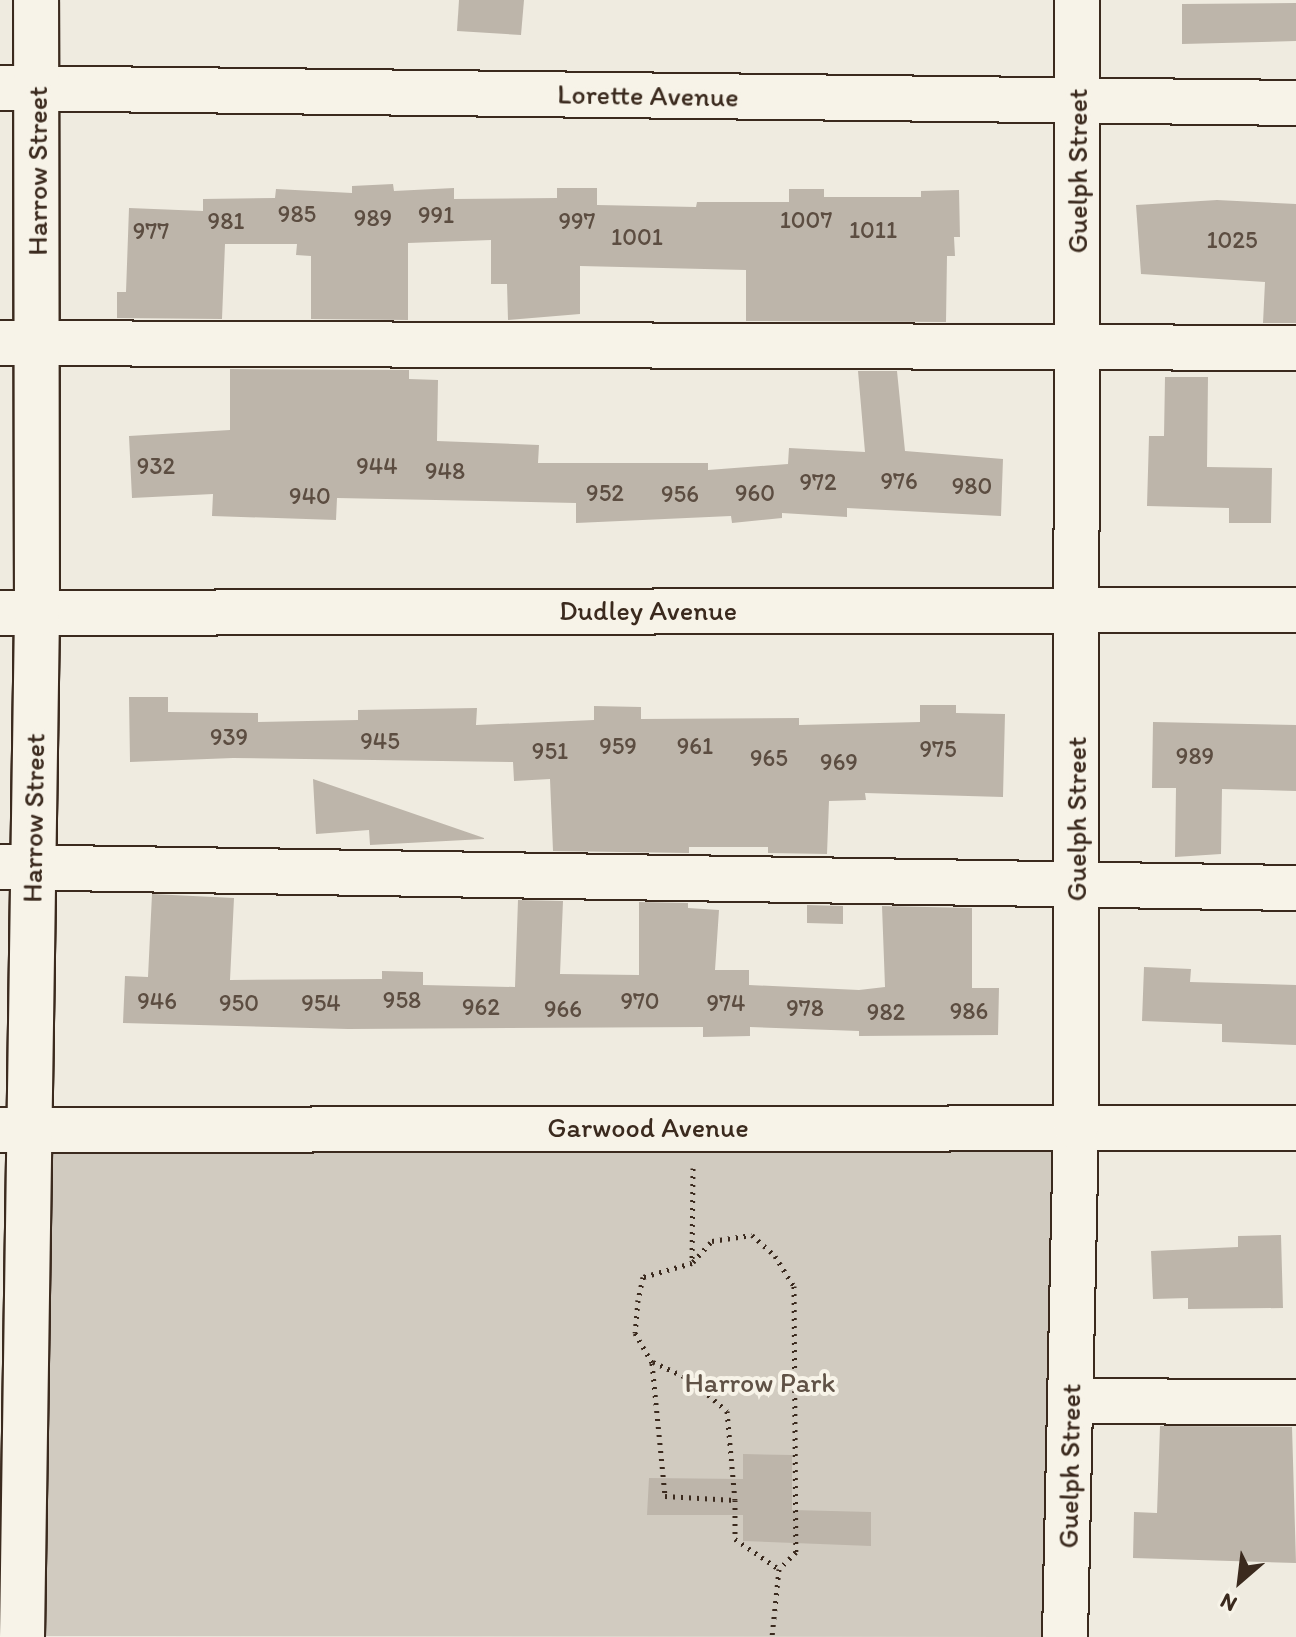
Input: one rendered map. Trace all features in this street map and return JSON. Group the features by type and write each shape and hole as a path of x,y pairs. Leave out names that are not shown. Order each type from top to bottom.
{"street":[{"name":"Harrow Street","path":"22,1637 12,1381 19,613 19,88 36,0"},
{"name":"Guelph Street","path":"1065,1637 1076,1126 1077,0"},
{"name":"Lorette Avenue","path":"19,88 1296,103"},
{"path":"18,344 1296,348"},
{"name":"Dudley Avenue","path":"19,613 1078,608 1296,610"},
{"path":"16,867 1076,888 1296,888"},
{"name":"Garwood Avenue","path":"14,1130 1296,1128"},
{"path":"1070,1401 1296,1402"},
{"path":"0,1636 57,1637"}],"path":[{"path":"692,1263 694,1127"},
{"path":"735,1500 665,1496 651,1361 635,1333 643,1277 692,1263 712,1241 752,1235 775,1256 794,1286 796,1552 779,1569 772,1637"},
{"path":"651,1361 690,1379 727,1411 735,1500 735,1539 779,1569"}],"green space":[{"name":"Harrow Park","path":"1076,1126 1065,1637 22,1636 28,1130"}],"building":[{"path":"459,0 524,0 521,35 457,31"},
{"path":"1296,3 1296,41 1182,44 1182,4"},
{"path":"393,184 394,191 454,188 454,199 557,198 557,188 597,188 597,205 696,207 697,202 789,202 789,189 824,189 824,197 921,197 921,191 959,190 960,237 954,237 955,256 947,256 946,322 746,321 746,270 580,266 580,314 508,320 507,284 491,284 491,240 408,243 408,320 311,319 311,256 296,255 297,244 225,244 222,319 117,318 117,292 126,292 129,208 203,211 203,199 275,198 276,189 352,193 352,186"},
{"path":"1217,200 1296,204 1296,323 1263,323 1265,282 1141,274 1136,205"},
{"path":"230,369 409,370 409,379 438,380 437,441 539,445 538,463 708,463 708,470 788,464 789,448 865,452 858,371 897,371 905,451 1003,459 1001,516 847,508 847,517 782,513 782,518 732,523 731,516 576,523 576,503 337,498 336,520 212,516 213,494 132,498 129,436 230,430"},
{"path":"1165,377 1208,377 1207,467 1272,468 1271,523 1229,523 1229,508 1147,506 1149,436 1164,436"},
{"path":"129,697 168,697 168,712 258,713 258,722 358,720 358,710 477,708 476,725 594,720 594,706 641,707 641,719 799,718 799,725 920,722 920,705 956,705 956,713 1005,714 1003,797 865,793 866,800 829,801 827,854 768,853 768,847 689,847 689,853 553,851 550,779 514,781 513,762 233,758 130,762"},
{"path":"1153,722 1296,725 1296,791 1222,789 1221,854 1175,857 1176,788 1152,788"},
{"path":"313,779 484,839 370,845 369,830 316,834"},
{"path":"152,894 234,898 230,980 382,979 382,971 423,972 423,985 515,987 518,900 563,901 560,974 639,975 639,902 688,903 688,908 719,910 715,970 749,970 749,985 859,990 885,987 882,906 972,908 972,988 999,988 998,1035 859,1036 859,1031 750,1027 750,1036 703,1037 703,1027 348,1029 123,1023 125,976 148,977"},
{"path":"807,905 843,906 843,924 807,923"},
{"path":"1144,967 1191,969 1190,982 1296,985 1296,1045 1222,1042 1222,1024 1142,1021"},
{"path":"1281,1235 1283,1308 1188,1309 1188,1298 1153,1299 1151,1251 1238,1247 1238,1236"},
{"path":"1160,1426 1292,1427 1296,1563 1133,1558 1134,1512 1157,1513"},
{"path":"743,1454 792,1455 792,1510 871,1512 871,1546 743,1541 743,1515 647,1515 649,1478 743,1479"}]}
